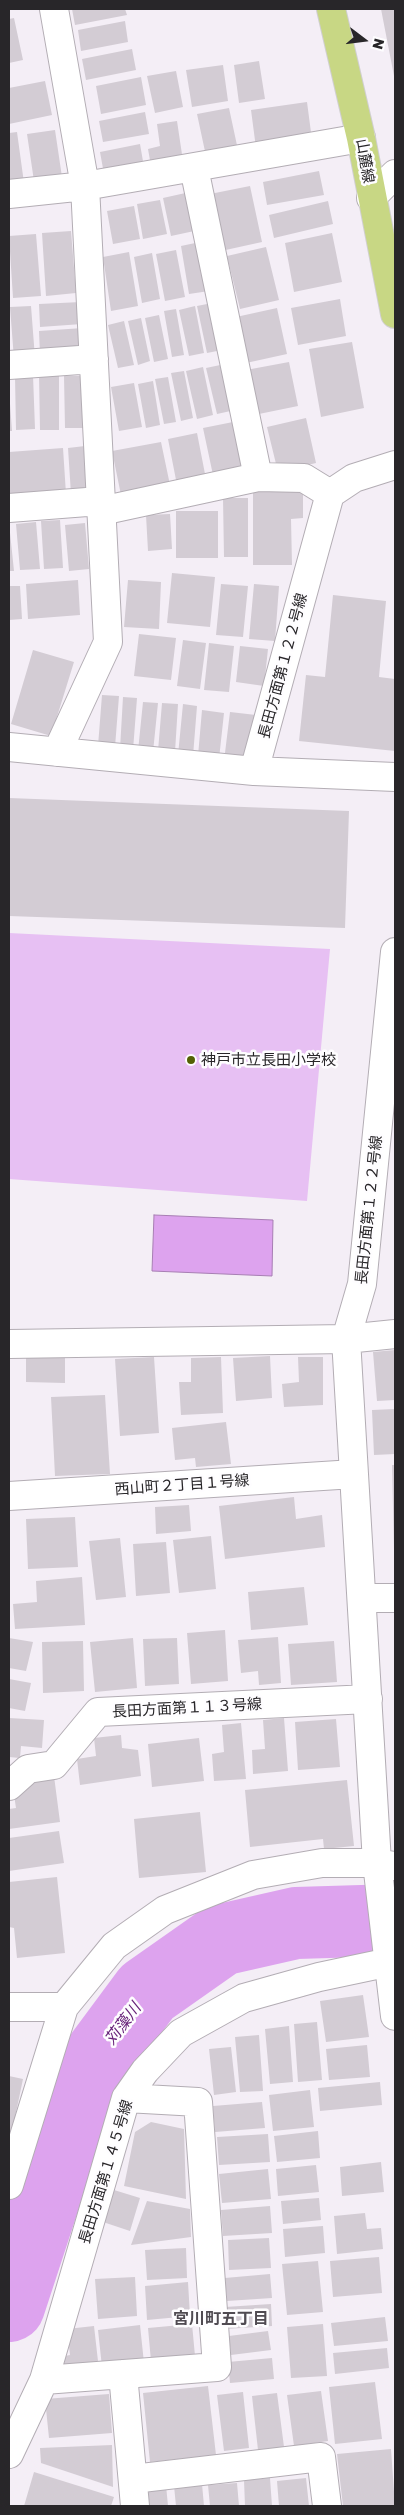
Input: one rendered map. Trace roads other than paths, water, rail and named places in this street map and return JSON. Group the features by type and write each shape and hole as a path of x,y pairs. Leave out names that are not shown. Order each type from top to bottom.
{"main road":[{"name":"山麓線","path":"331,9 361,138 371,198 392,276 395,314"}],"street":[{"path":"54,9 85,186 108,642 57,752"},
{"path":"9,194 85,186 361,138"},
{"path":"194,168 258,477"},
{"path":"371,198 395,174"},
{"path":"9,365 94,359"},
{"path":"9,508 101,506 258,477 304,478 330,494 354,478 395,465"},
{"name":"長田方面第１２２号線","path":"254,771 330,494"},
{"path":"9,747 254,771 395,778"},
{"name":"長田方面第１２２号線","path":"395,952 362,1284 346,1339 368,1699 386,1864 395,2016"},
{"path":"9,1344 346,1339 395,1334"},
{"name":"西山町２丁目１号線","path":"9,1496 354,1474"},
{"path":"362,1598 395,1598"},
{"name":"長田方面第１１３号線","path":"9,1786 28,1769 54,1765 98,1712 368,1699"},
{"path":"9,2184 64,2006 114,1946 165,1910 253,1875 322,1863 386,1864"},
{"name":"長田方面第１４５号線","path":"9,2454 44,2380 126,2098 145,2071 181,2033 244,1998 319,1977 393,1962"},
{"path":"9,2007 64,2006"},
{"path":"44,2380 217,2367 198,2102 126,2098"},
{"path":"123,2374 136,2506"},
{"path":"133,2479 322,2457 327,2506"}],"waterway":[{"name":"苅藻川","path":"9,2306 84,2077 147,1992 221,1940 296,1923 395,1920"}],"place":[{"name":"神戸市立長田小学校","path":"191,1060"}],"district":[{"name":"宮川町五丁目","path":"221,2319"}]}
